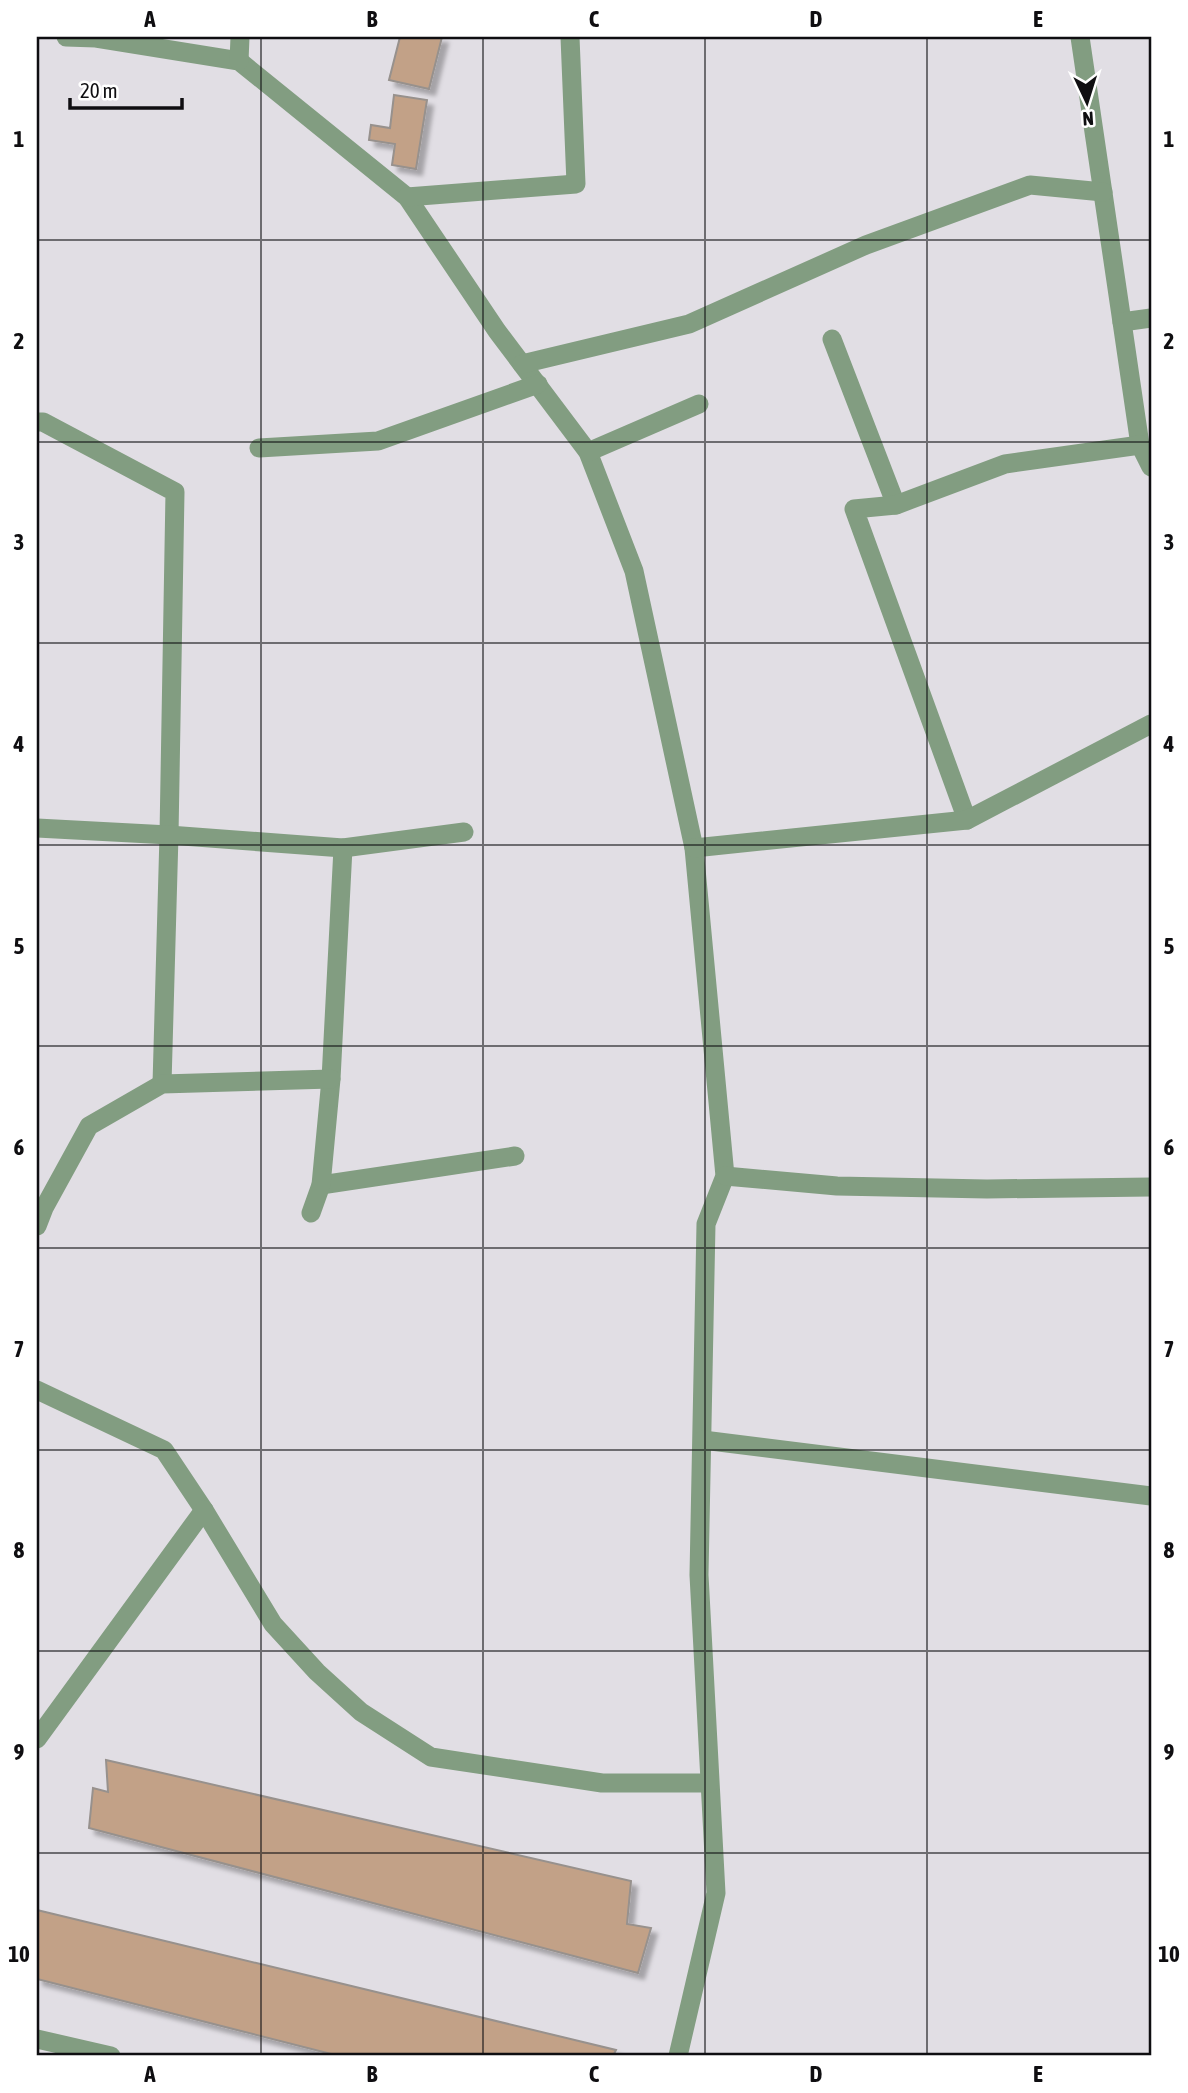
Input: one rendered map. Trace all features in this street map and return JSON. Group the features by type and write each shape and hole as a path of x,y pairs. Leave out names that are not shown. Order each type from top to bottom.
{"street":[{"path":"66,37 96,38 239,61 407,197 468,289 588,452 634,571 694,848 725,1176 706,1224 699,1575 716,1893 678,2056"},
{"path":"239,61 240,37"},
{"path":"407,197 576,184 570,37"},
{"path":"1080,37 1140,445 1151,467"},
{"path":"522,364 689,324 866,245 1030,185 1103,192"},
{"path":"1122,322 1151,318"},
{"path":"832,339 897,505"},
{"path":"259,448 378,441 538,384"},
{"path":"588,452 699,404"},
{"path":"37,422 43,422 175,492 162,1084"},
{"path":"967,820 854,509 897,505 1005,464 1140,445"},
{"path":"694,848 967,820 1151,724"},
{"path":"37,828 343,848 464,832"},
{"path":"311,1213 321,1185 331,1079 343,848"},
{"path":"37,1226 41,1205 89,1126 162,1084 331,1079"},
{"path":"321,1185 515,1156"},
{"path":"725,1176 837,1186 987,1189 1151,1187"},
{"path":"37,1390 164,1450 281,1634 360,1712 431,1757 603,1783 709,1783"},
{"path":"703,1440 1151,1496"},
{"path":"37,1738 204,1510"},
{"path":"37,2039 111,2056"}],"building":[{"path":"400,37 442,37 429,89 389,80"},
{"path":"394,95 427,100 416,169 392,165 395,144 369,140 371,125 390,128"},
{"path":"106,1760 631,1881 627,1924 651,1928 638,1973 89,1828 93,1788 108,1792"},
{"path":"37,1910 616,2050 613,2056 339,2056 37,1979"}]}
